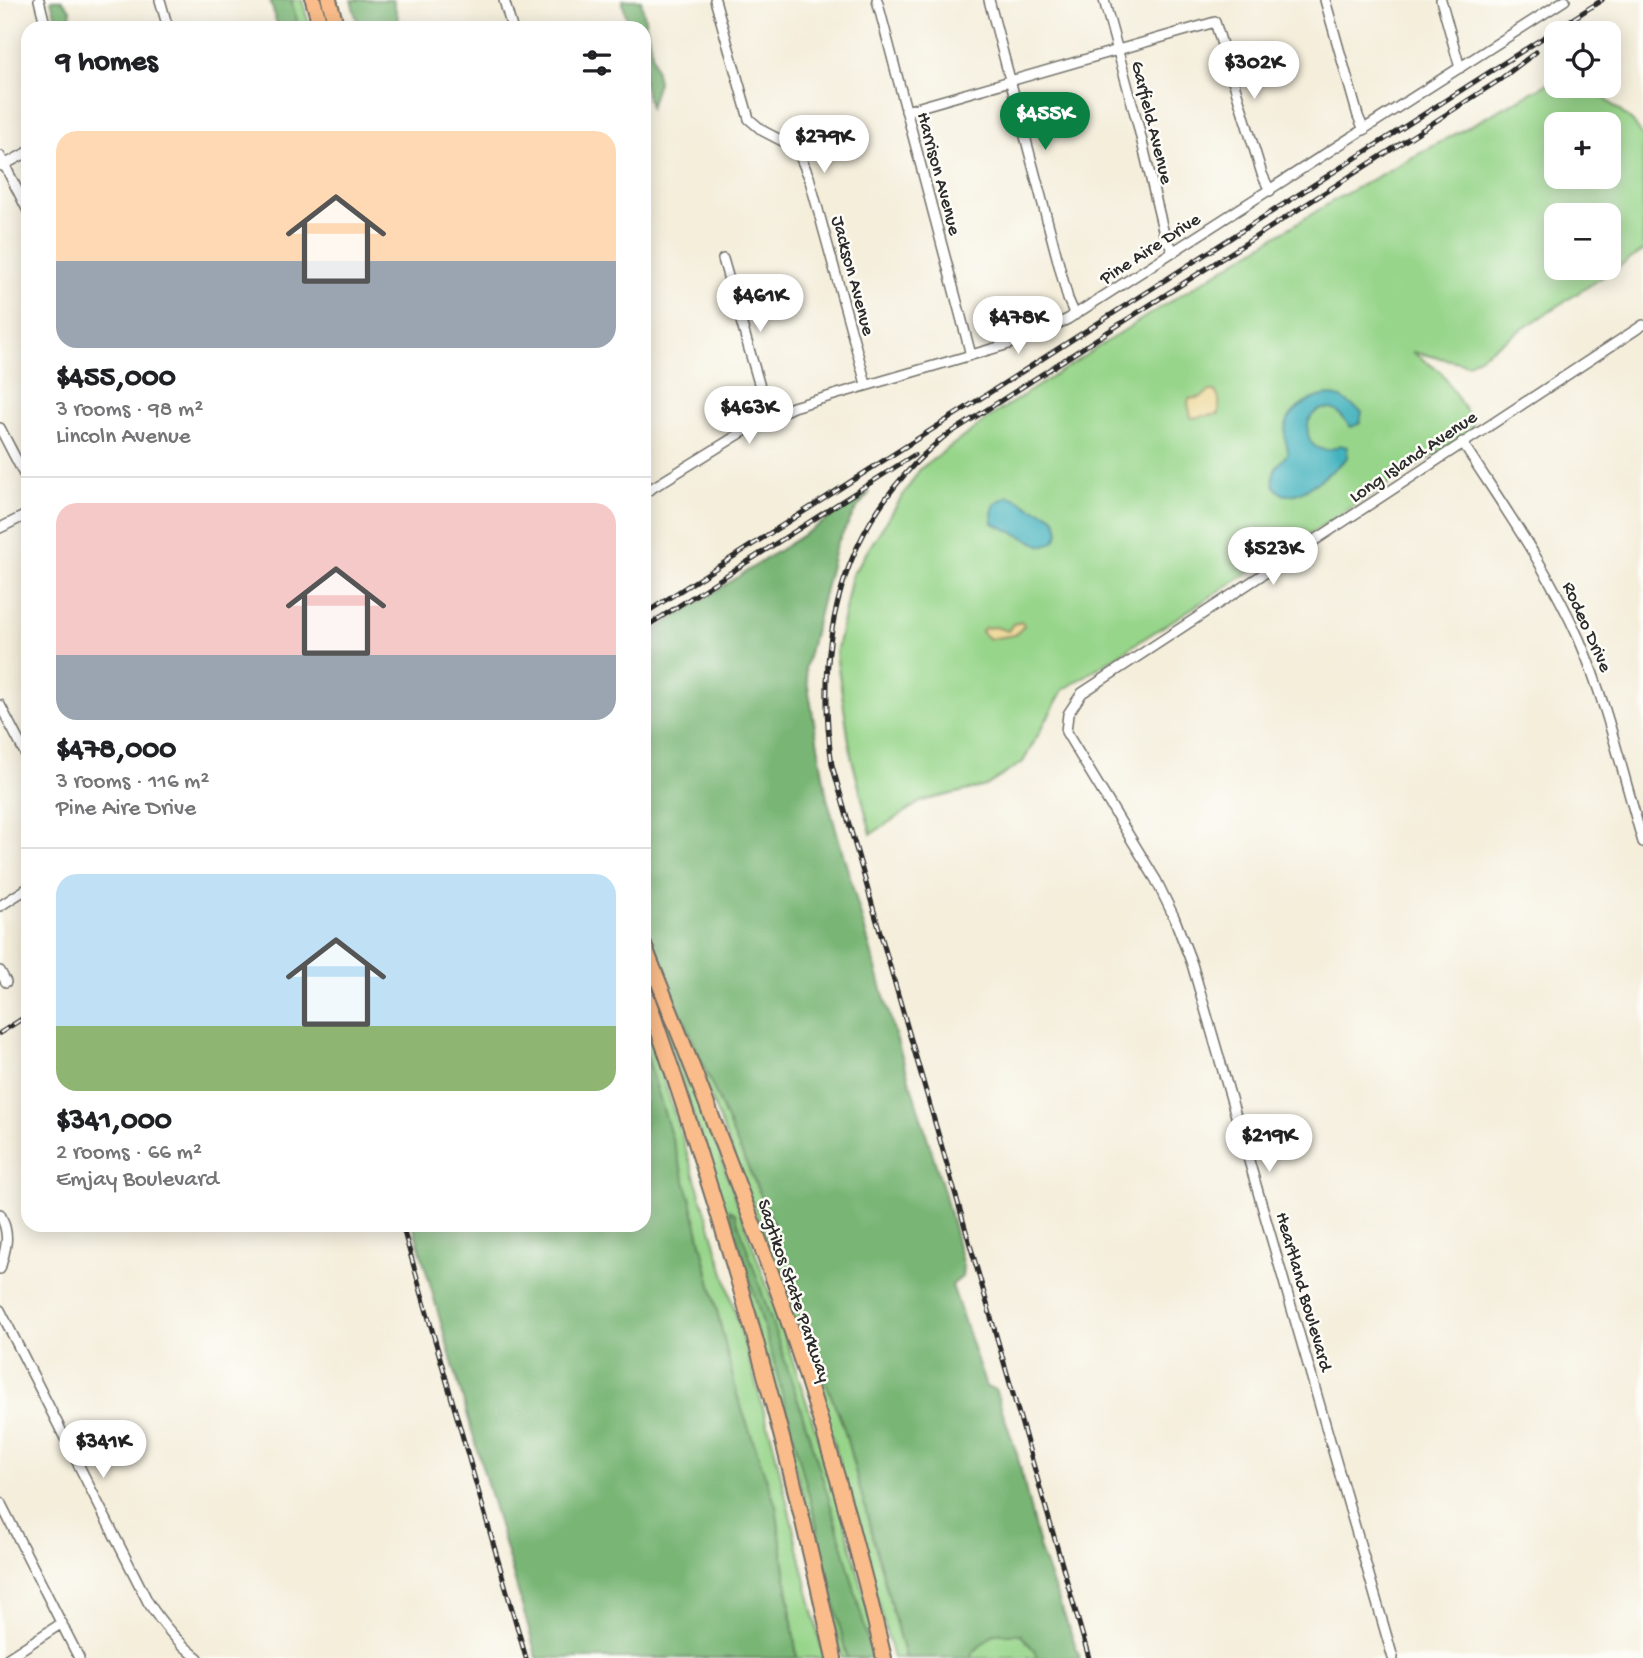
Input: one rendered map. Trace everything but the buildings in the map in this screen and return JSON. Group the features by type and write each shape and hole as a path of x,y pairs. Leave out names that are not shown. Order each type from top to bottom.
{"highway":[{"path":"313,0 319,21"},
{"path":"329,0 335,21"},
{"name":"Sagtikos State Parkway","path":"651,962 738,1184 785,1314 835,1469 884,1658"},
{"path":"651,1010 699,1153 756,1345 797,1498 834,1658"}],"street":[{"path":"39,0 44,21"},
{"path":"160,0 166,21"},
{"path":"504,0 510,21"},
{"name":"Jackson Avenue","path":"715,0 749,119 799,154 810,177 866,384"},
{"name":"Harrison Avenue","path":"877,0 971,355"},
{"path":"989,0 1068,299 1075,315"},
{"name":"Garfield Avenue","path":"1104,0 1164,234 1174,252"},
{"path":"1325,0 1364,130"},
{"path":"1441,0 1460,68"},
{"name":"Pine Aire Drive","path":"651,487 769,418 814,399 971,355 1033,335 1075,315 1559,2"},
{"path":"906,111 1215,22 1258,162 1270,191"},
{"path":"21,155 1,162 21,198"},
{"path":"723,259 769,418"},
{"name":"Long Island Avenue","path":"1068,714 1082,693 1643,325"},
{"path":"0,428 21,468"},
{"name":"Rodeo Drive","path":"1462,442 1543,569 1579,640 1607,716 1642,836"},
{"path":"0,528 21,518"},
{"path":"0,705 21,746"},
{"name":"Heartland Boulevard","path":"1068,714 1066,732 1156,880 1192,964 1393,1658"},
{"path":"0,906 21,892"},
{"path":"0,971 6,982"},
{"path":"0,1214 7,1229 6,1250 0,1269"},
{"path":"0,1310 148,1602 163,1626 182,1647 198,1658"},
{"path":"0,1502 79,1658"},
{"path":"8,1658 62,1623"}],"green space":[{"path":"51,0 62,0 71,11 70,21 58,21"},
{"path":"270,0 291,0 297,21 276,21"},
{"path":"291,0 302,0 308,21 297,21"},
{"path":"351,0 393,0 399,21 357,21"},
{"path":"622,0 641,0 645,21 627,21"},
{"path":"651,48 658,82 651,104"},
{"path":"1544,86 1544,98 1604,98 1633,122 1643,137 1643,251 1621,265 1621,203 1544,203 1544,280 1598,280 1468,364 1412,352 1441,372 1473,422 1472,431 1063,690 1023,762 986,786 922,801 871,834 851,755 836,654 852,575 920,469 993,415 1336,199"},
{"path":"870,492 857,508 836,545 805,669 827,798 894,1031 944,1191 963,1266 962,1277 952,1285 986,1387 995,1389 1017,1454 1040,1550 1080,1658 1037,1658 1034,1650 1020,1634 994,1634 972,1653 970,1658 905,1658 843,1425 799,1316 772,1220 651,941 651,633"},
{"path":"652,946 772,1220 799,1316 843,1425 905,1658 893,1658 822,1403 776,1265"},
{"path":"663,1004 752,1243 814,1423 846,1527 880,1658 842,1658 804,1497 706,1154 658,1006"},
{"path":"651,1041 710,1225 772,1439 824,1658 797,1658 776,1506 737,1395 691,1201 651,1070"},
{"path":"651,1070 691,1201 737,1395 776,1506 797,1658 537,1658 415,1232 651,1232"},
{"path":"729,1210 735,1213 809,1434 872,1658 847,1658 814,1515 773,1358"},
{"path":"994,1634 1020,1634 1034,1650 1037,1658 970,1658 972,1653"}],"sand":[{"path":"1215,391 1219,399 1219,414 1191,418 1189,399 1201,397"},
{"path":"1022,622 1024,626 1015,635 989,639 981,632 984,628 995,627 1008,631 1013,624"}],"water":[{"path":"1328,395 1341,398 1362,412 1360,423 1351,427 1337,411 1319,410 1308,424 1308,433 1311,442 1318,448 1327,450 1340,445 1347,447 1347,458 1304,490 1286,495 1275,487 1274,482 1276,468 1288,453 1285,427 1299,408 1313,399"},
{"path":"1008,496 1045,512 1056,520 1059,533 1054,542 1042,546 993,523 995,503"}],"railway":[{"path":"651,610 1602,0"},
{"path":"938,441 1498,81 1536,52"},
{"path":"945,436 910,469 881,505 859,544 843,584 832,627 827,672 827,718 832,765 1089,1658"},
{"path":"651,624 914,455"},
{"path":"0,1033 21,1020"},
{"path":"404,1232 526,1658"}]}
